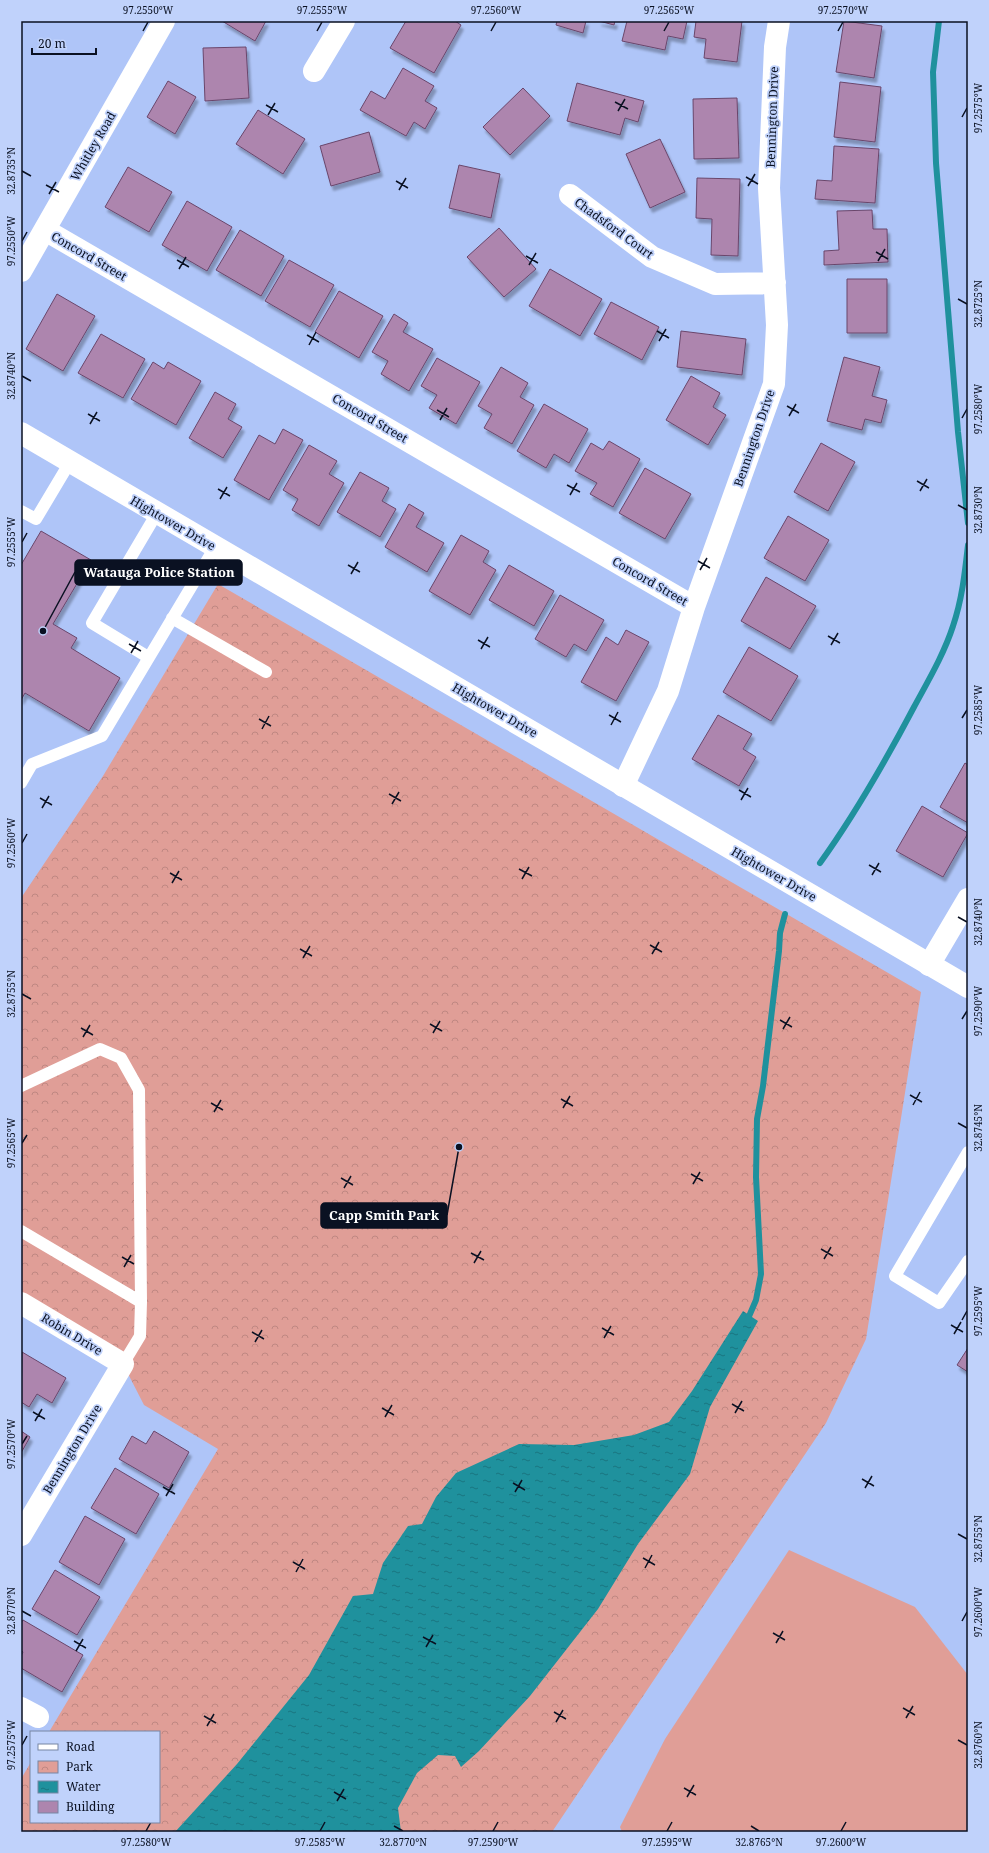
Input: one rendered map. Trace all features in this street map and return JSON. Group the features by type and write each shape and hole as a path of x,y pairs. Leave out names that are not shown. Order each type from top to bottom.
{"street":[{"name":"Whitley Road","path":"21,271 164,21"},
{"path":"314,71 344,21"},
{"name":"Bennington Drive","path":"623,786 668,691 694,607 774,384 777,325 769,188 775,47 779,21"},
{"name":"Chadsford Court","path":"570,195 652,257 715,284 775,283"},
{"name":"Concord Street","path":"45,230 694,607"},
{"name":"Hightower Drive","path":"21,434 968,987"},
{"path":"929,965 968,899"},
{"name":"Robin Drive","path":"21,1303 123,1364"},
{"name":"Bennington Drive","path":"21,1535 123,1364"}],"lane":[{"path":"21,511 36,519 70,462"},
{"path":"148,657 92,623 157,513"},
{"path":"21,783 32,764 102,736 215,547"},
{"path":"172,618 266,672"},
{"path":"21,1086 100,1048 121,1058 139,1090 140,1336 123,1364"},
{"path":"968,1152 895,1276 939,1303 968,1261"},
{"path":"21,1231 141,1302"}],"green space":[{"path":"218,584 921,992 866,1339 826,1423 552,1832 21,1832 21,1779 30,1764 30,1823 160,1823 160,1731 50,1731 218,1449 144,1405 123,1364 21,1303 21,898 103,776"},
{"path":"789,1550 915,1607 968,1675 968,1832 622,1832 620,1827 665,1739"}],"water":[{"path":"743,1311 758,1321 710,1407 690,1474 638,1544 598,1609 530,1696 479,1751 461,1767 455,1756 438,1755 417,1773 398,1808 401,1832 175,1832 237,1764 309,1675 353,1596 373,1594 383,1563 408,1526 422,1524 436,1497 456,1473 519,1444 574,1445 634,1435 669,1422 692,1391"}],"building":[{"path":"222,21 266,21 255,41"},
{"path":"406,21 455,21 461,25 434,73 390,48"},
{"path":"557,21 586,21 583,33 556,25"},
{"path":"599,21 615,21 614,25"},
{"path":"627,21 687,21 683,39 668,36 665,50 622,41"},
{"path":"696,21 742,21 737,62 704,58 706,39 694,37"},
{"path":"844,21 882,26 874,78 836,72"},
{"path":"246,47 249,98 205,101 203,48"},
{"path":"403,68 434,86 425,101 437,108 425,129 414,122 406,136 360,110 371,91 385,99"},
{"path":"168,81 196,97 175,134 147,117"},
{"path":"840,82 881,87 875,142 834,137"},
{"path":"577,83 644,101 638,122 625,118 620,135 567,121"},
{"path":"523,88 550,116 510,155 483,127"},
{"path":"737,98 739,158 694,159 693,99"},
{"path":"258,110 305,139 283,174 236,144"},
{"path":"369,132 380,172 331,186 320,146"},
{"path":"660,139 685,192 650,208 626,154"},
{"path":"834,146 879,149 875,203 815,199 817,180 832,181"},
{"path":"459,165 500,174 491,218 449,208"},
{"path":"128,167 172,192 149,232 105,207"},
{"path":"697,178 740,179 738,256 711,255 712,219 696,218"},
{"path":"187,201 232,227 207,271 162,245"},
{"path":"872,210 873,229 887,229 888,262 824,265 824,251 839,250 837,211"},
{"path":"499,228 536,269 504,297 467,257"},
{"path":"240,230 284,256 261,296 216,270"},
{"path":"289,260 334,285 310,327 265,301"},
{"path":"550,269 602,299 580,336 529,306"},
{"path":"847,279 887,279 887,333 847,333"},
{"path":"339,291 383,316 359,358 315,332"},
{"path":"57,294 95,316 63,371 26,349"},
{"path":"611,302 659,327 642,360 594,334"},
{"path":"394,314 408,323 403,332 433,349 409,391 381,374 388,361 372,352"},
{"path":"681,331 746,339 742,375 677,367"},
{"path":"101,334 145,359 123,398 78,373"},
{"path":"844,357 880,367 872,396 887,400 881,423 865,419 862,430 827,421"},
{"path":"437,358 480,382 456,424 429,408 437,395 421,386"},
{"path":"153,362 164,369 168,362 201,381 176,425 131,399"},
{"path":"501,367 528,383 520,397 534,405 512,444 484,428 492,414 478,406"},
{"path":"691,376 720,393 713,407 726,415 708,445 666,420"},
{"path":"215,392 236,404 228,419 242,427 223,458 189,438"},
{"path":"544,404 588,429 569,463 554,454 546,468 517,451"},
{"path":"283,429 303,440 269,500 234,480 259,435 275,444"},
{"path":"609,441 640,459 613,507 590,494 597,483 575,471 591,443 603,450"},
{"path":"821,443 855,462 828,511 794,492"},
{"path":"309,445 337,461 329,474 344,483 319,526 292,510 298,499 283,490"},
{"path":"645,468 691,494 665,539 619,513"},
{"path":"360,472 389,488 382,501 396,509 380,537 337,512"},
{"path":"409,504 424,513 416,527 444,543 427,572 385,547"},
{"path":"788,516 829,540 805,581 764,558"},
{"path":"41,531 91,560 53,624 77,638 71,648 120,678 89,731 25,693 21,700 21,565"},
{"path":"461,535 489,551 483,562 496,570 470,615 429,591"},
{"path":"509,565 554,591 534,626 489,600"},
{"path":"766,577 816,606 790,649 741,621"},
{"path":"560,595 604,620 586,651 574,644 566,657 535,639"},
{"path":"626,630 649,642 616,701 581,682 606,637 618,645"},
{"path":"749,647 798,676 771,721 723,692"},
{"path":"718,715 752,734 743,749 756,757 739,786 692,759"},
{"path":"965,763 968,765 968,823 940,807"},
{"path":"922,806 968,833 943,877 896,851"},
{"path":"968,1348 968,1372 957,1365"},
{"path":"22,1352 66,1378 52,1403 37,1394 29,1407 21,1402"},
{"path":"21,1431 30,1437 21,1453"},
{"path":"154,1431 189,1452 169,1488 119,1459 132,1436 146,1444"},
{"path":"115,1468 159,1494 136,1534 91,1508"},
{"path":"85,1516 125,1539 99,1585 59,1562"},
{"path":"55,1570 100,1597 77,1635 32,1609"},
{"path":"23,1620 83,1655 62,1692 21,1668 21,1656 23,1652 21,1650 21,1623"}],"waterway":[{"path":"939,21 933,72 936,163 958,432 968,523"},
{"path":"820,863 870,787 940,657 959,606 968,545"},
{"path":"747,1321 756,1300 761,1274 756,1177 757,1119 763,1086 780,933 785,914"}],"place":[{"name":"Watauga Police Station","path":"43,631"},
{"name":"Capp Smith Park","path":"459,1147"}]}
